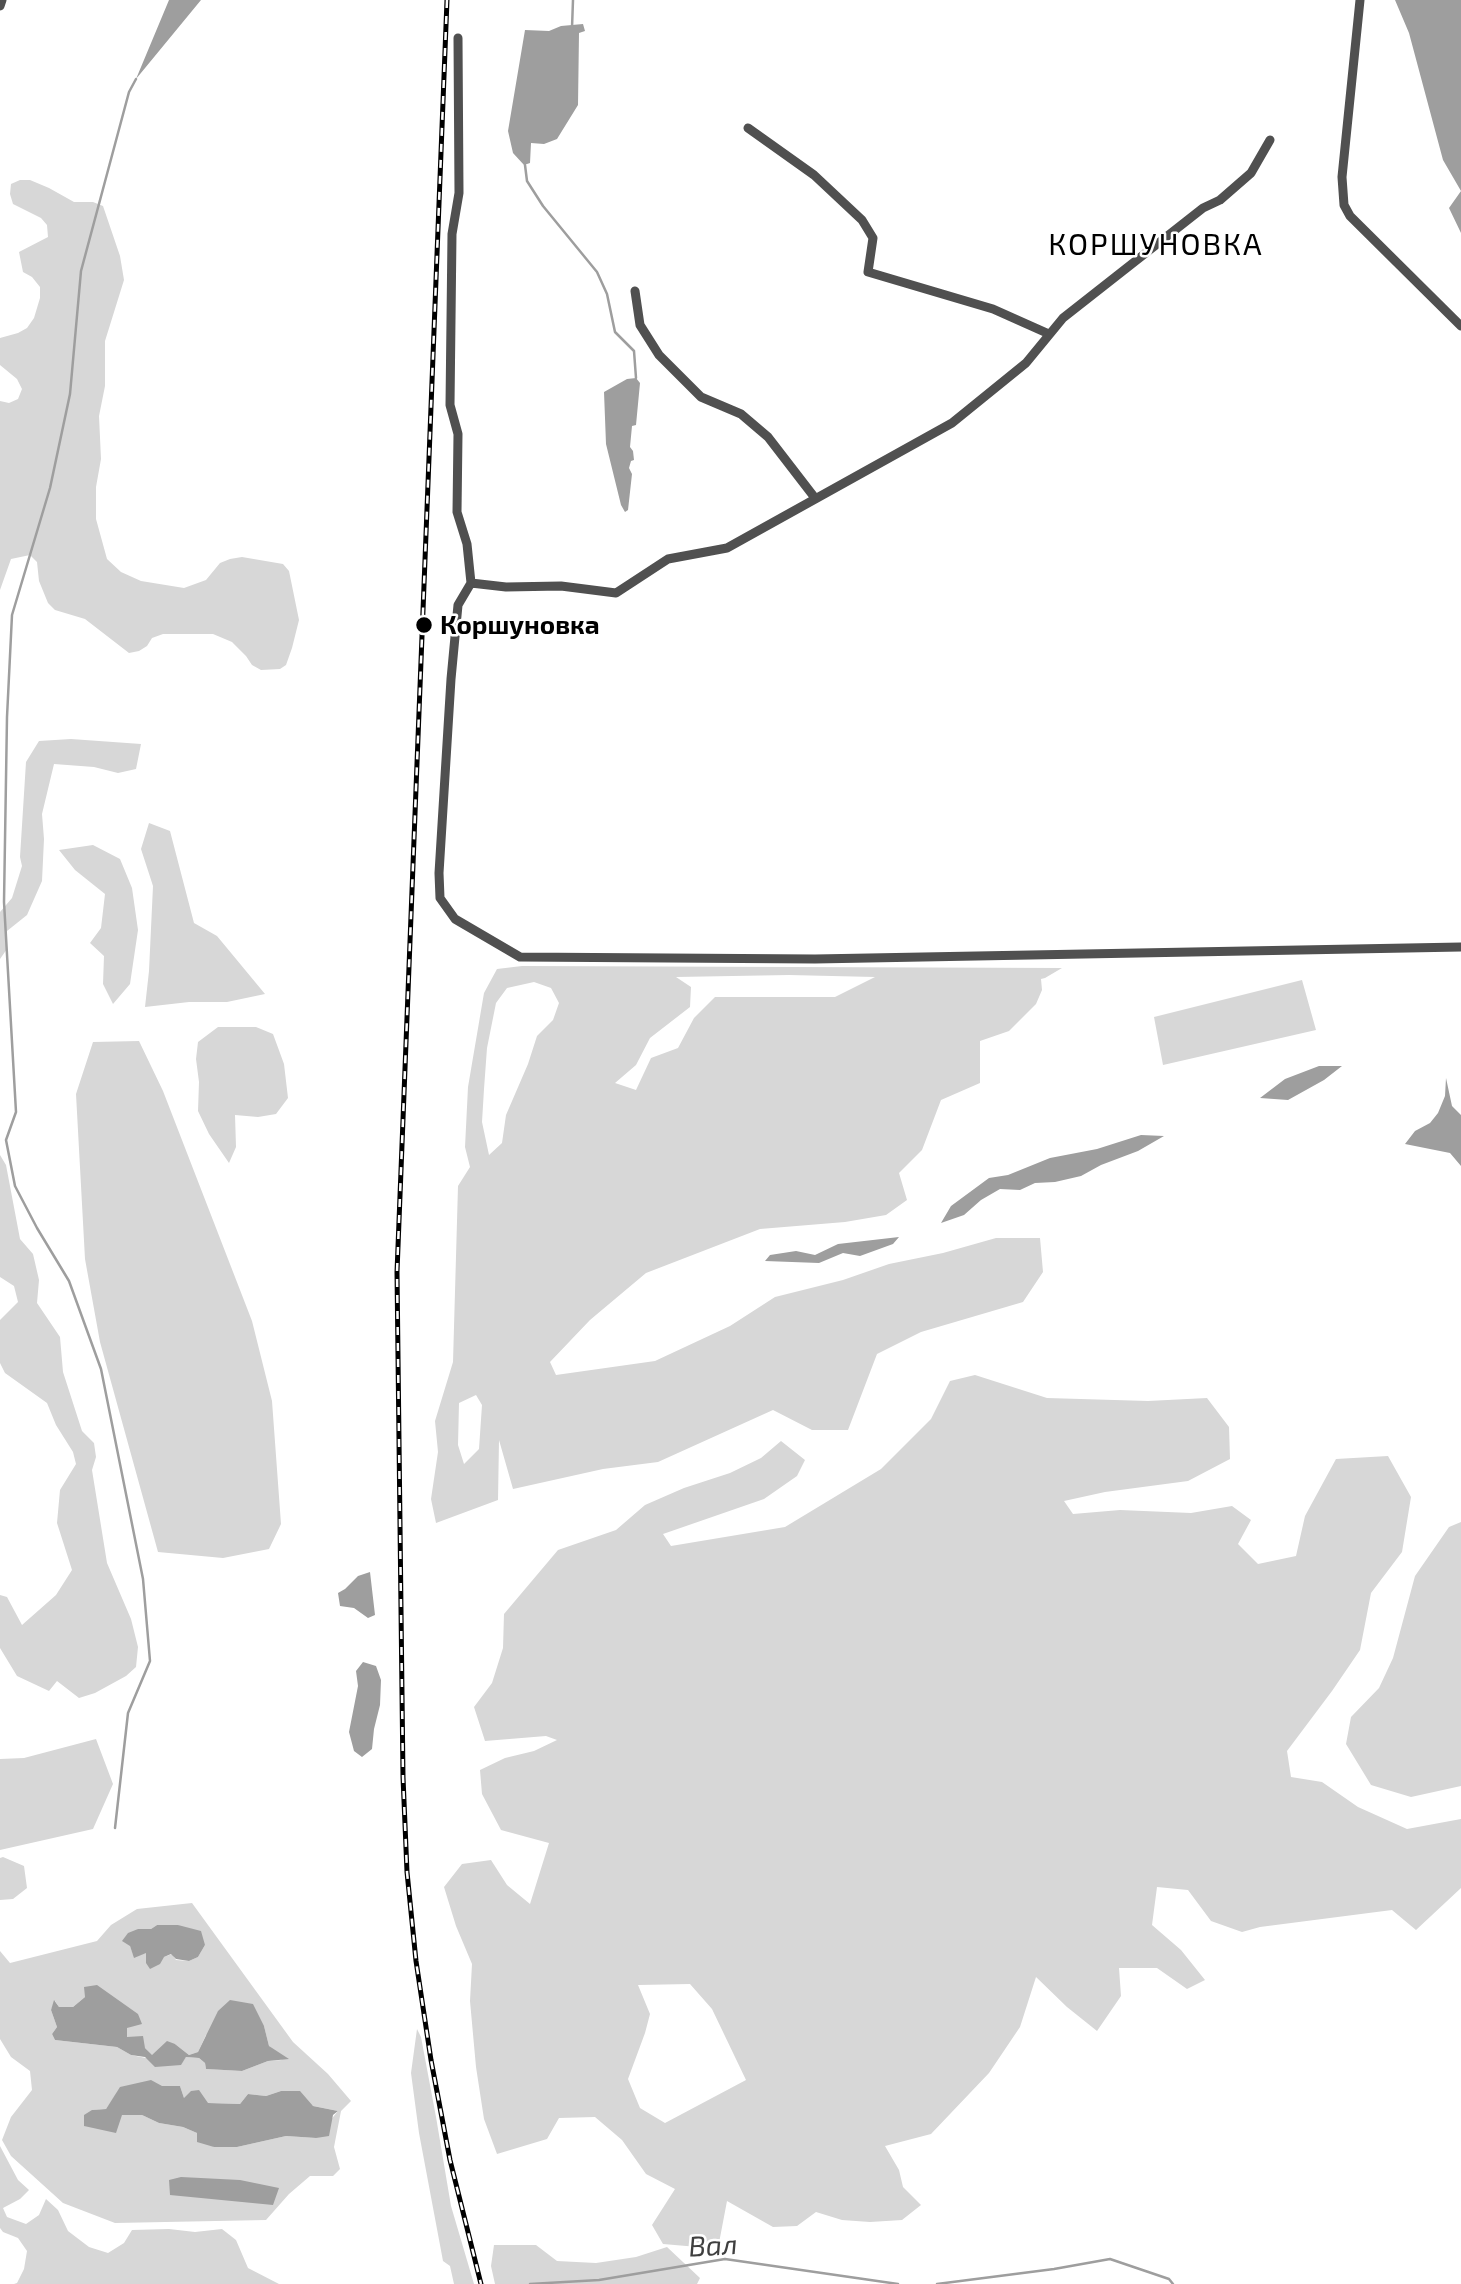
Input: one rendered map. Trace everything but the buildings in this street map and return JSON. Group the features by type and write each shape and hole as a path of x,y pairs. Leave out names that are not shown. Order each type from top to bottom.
{"street":[{"path":"0,6 2,0"},
{"path":"1360,0 1342,177 1344,205 1350,216 1461,326"},
{"path":"458,38 459,193 452,234 450,405 458,434 457,512 467,544 471,583 458,605 440,859 440,898 455,919 520,957 815,959 1461,947"},
{"path":"748,128 814,176 862,220 873,238 868,272 993,309 1049,334"},
{"path":"471,583 506,587 561,586 616,593 668,559 727,548 951,423 1026,363 1063,318 1203,208 1220,200 1241,182 1251,173 1270,140"},
{"path":"635,291 640,325 659,355 701,397 741,414 768,437 815,498"}],"shaded area":[{"path":"169,0 201,0 136,79"},
{"path":"1395,0 1461,0 1461,191 1443,160 1409,33"},
{"path":"583,24 585,31 579,33 578,105 557,139 544,144 531,143 530,163 524,165 513,153 508,131 525,30 549,31 561,26"},
{"path":"30,180 74,202 93,202 103,206 120,256 124,280 105,341 105,386 99,416 101,459 96,487 96,519 107,559 121,572 141,581 184,588 206,580 220,563 230,559 242,557 283,564 289,571 299,620 286,665 280,669 261,670 252,665 232,642 213,634 163,634 152,638 147,646 139,651 129,653 85,619 55,610 48,603 39,581 37,562 30,555 11,559 0,590 0,401 9,403 18,399 22,389 17,379 0,365 0,338 27,328 34,318 40,287 32,277 23,272 19,252 48,237 47,225 41,218 13,204 11,184"},
{"path":"1461,191 1461,233 1449,208"},
{"path":"636,378 640,383 636,425 632,426 630,447 634,460 629,468 632,474 628,510 625,512 606,444 604,392 627,379"},
{"path":"71,739 141,744 136,769 118,773 94,767 54,764 42,814 42,881 27,915 7,931 7,949 0,959 0,912 12,898 22,866 20,857 26,762 39,741"},
{"path":"149,823 170,831 194,923 217,936 265,994 227,1002 189,1002 145,1007 153,886 141,849"},
{"path":"93,845 120,859 132,888 138,930 130,984 113,1004 103,984 104,956 90,943 101,928 105,894 75,870 59,850"},
{"path":"522,966 1062,968 1041,979 1042,990 1036,1004 1009,1031 980,1041 980,1083 941,1100 922,1150 899,1173 907,1200 886,1215 845,1222 760,1229 646,1273 590,1320 550,1362 556,1375 655,1361 730,1326 775,1297 843,1280 889,1264 996,1238 1040,1238 1043,1272 1023,1302 921,1332 877,1354 848,1430 812,1430 773,1410 658,1462 603,1469 513,1489 499,1440 498,1500 436,1523 431,1499 438,1452 435,1421 453,1362 458,1186 470,1167 465,1147 468,1087 484,993 497,969","holes":["676,977 875,977 835,997 715,997 694,1018 678,1048 651,1058 636,1090 615,1083 636,1065 650,1038 690,1007 691,987","534,982 551,988 559,1003 553,1020 537,1036 506,1115 502,1143 489,1155 482,1122 487,1048 496,1003 507,988","476,1395 482,1405 479,1449 464,1464 458,1445 459,1403"]},
{"path":"1302,980 1316,1030 1163,1065 1154,1017"},
{"path":"218,1027 256,1027 273,1034 284,1064 288,1098 276,1114 258,1117 235,1115 236,1147 229,1163 209,1134 198,1111 198,1042"},
{"path":"139,1041 163,1091 252,1321 272,1401 281,1524 269,1549 223,1558 158,1552 100,1342 85,1259 76,1094 93,1042"},
{"path":"1319,1066 1342,1066 1324,1080 1288,1100 1260,1098 1285,1079"},
{"path":"1446,1078 1452,1106 1461,1115 1461,1166 1450,1153 1405,1144 1415,1131 1430,1123 1438,1113 1445,1096"},
{"path":"1141,1135 1164,1136 1138,1151 1081,1176 1035,1183 1020,1190 1000,1189 981,1200 964,1215 941,1223 951,1206 989,1178 1008,1175 1050,1158 1097,1149"},
{"path":"0,1155 6,1165 20,1239 33,1254 39,1280 37,1303 60,1337 63,1372 82,1431 94,1443 96,1457 92,1470 107,1563 131,1619 138,1647 136,1667 126,1676 95,1693 79,1698 57,1681 49,1691 17,1676 0,1648 0,1595 7,1597 22,1625 56,1595 72,1570 57,1523 60,1490 76,1464 73,1452 56,1425 47,1403 5,1373 0,1363 0,1320 18,1302 14,1286 0,1277"},
{"path":"899,1237 893,1244 860,1256 843,1253 819,1263 765,1261 770,1255 796,1251 815,1255 838,1244"},
{"path":"975,1375 1047,1398 1148,1401 1207,1398 1229,1427 1230,1459 1188,1481 1105,1492 1064,1501 1073,1514 1120,1510 1191,1513 1232,1506 1251,1520 1238,1544 1258,1564 1296,1556 1305,1516 1336,1459 1388,1456 1411,1497 1402,1552 1371,1593 1360,1650 1287,1751 1291,1777 1322,1782 1358,1807 1407,1829 1461,1819 1461,1888 1416,1930 1392,1910 1260,1927 1242,1932 1211,1921 1188,1890 1157,1887 1152,1925 1181,1950 1205,1980 1187,1989 1157,1968 1119,1968 1121,1996 1097,2031 1036,1977 1020,2027 989,2073 931,2134 885,2146 899,2170 903,2187 921,2205 902,2220 842,2220 816,2212 797,2226 773,2227 727,2201 719,2243 698,2247 663,2244 652,2225 675,2189 646,2174 622,2140 595,2117 559,2118 547,2139 497,2154 484,2119 470,2001 472,1964 444,1887 462,1864 491,1860 507,1885 530,1904 549,1843 501,1830 482,1794 480,1770 505,1758 534,1751 557,1740 546,1736 485,1741 474,1707 492,1683 503,1648 504,1614 558,1550 616,1530 645,1505 684,1488 730,1473 761,1458 781,1441 805,1460 797,1476 764,1499 663,1534 671,1546 785,1527 881,1469 931,1419 950,1381","holes":["690,1984 712,2009 746,2080 665,2123 640,2108 628,2079 650,2014 638,1985"]},
{"path":"1461,1522 1461,1786 1411,1797 1371,1785 1346,1744 1351,1717 1379,1688 1393,1658 1415,1576 1449,1527"},
{"path":"370,1572 375,1615 368,1618 354,1608 340,1606 338,1593 358,1576"},
{"path":"363,1662 376,1666 381,1680 380,1705 372,1749 362,1757 354,1751 349,1732 358,1686 356,1671"},
{"path":"96,1739 113,1784 93,1829 0,1850 0,1759 24,1758"},
{"path":"0,1858 24,1866 27,1888 13,1899 0,1900"},
{"path":"192,1903 293,2042 328,2074 351,2101 341,2111 334,2147 340,2169 333,2176 310,2176 289,2194 266,2220 115,2223 63,2203 11,2156 2,2140 11,2117 32,2090 30,2071 11,2057 0,2039 0,1951 10,1963 97,1941 111,1925 137,1909","holes":["157,1925 178,1925 205,1945 198,1957 189,1961 176,1960 172,1954 164,1957 146,1953 133,1954 130,1946 138,1929 151,1929","85,1997 127,2028 127,2037 145,2048 152,2056 175,2044 189,2055 198,2052 206,2035 264,2026 269,2046 282,2060 268,2061 242,2071 206,2069 205,2063 199,2058 186,2057 180,2065 131,2055 117,2047 55,2040 52,2034 57,2027 51,2010 55,2001 59,2007 73,2007","180,2086 184,2098 207,2103 240,2104 248,2094 266,2096 281,2091 313,2106 338,2111 316,2138 286,2136 237,2147 214,2147 197,2133 183,2127 159,2123 142,2115 92,2110 106,2109 121,2087"]},
{"path":"157,1925 178,1925 201,1931 205,1945 198,1957 189,1961 176,1959 171,1954 150,1969 146,1963 146,1953 134,1958 130,1946 122,1941 128,1933 138,1929 151,1929"},
{"path":"97,1985 138,2014 142,2024 127,2028 127,2037 143,2036 145,2048 152,2055 167,2041 189,2055 198,2052 218,2011 230,2000 253,2004 264,2026 269,2046 289,2059 268,2061 242,2071 206,2069 205,2063 199,2058 186,2057 181,2065 155,2067 145,2057 131,2055 117,2047 55,2040 52,2034 57,2027 51,2010 54,2000 59,2007 73,2007 85,1997 84,1987"},
{"path":"417,2029 421,2037 451,2206 474,2284 454,2284 450,2266 443,2261 419,2133 411,2073"},
{"path":"151,2080 162,2086 180,2086 184,2098 191,2091 199,2090 208,2103 240,2104 248,2094 266,2096 281,2091 300,2091 313,2106 338,2111 333,2115 329,2136 286,2136 237,2147 214,2147 197,2142 197,2133 183,2127 159,2123 142,2115 122,2115 116,2133 84,2126 84,2115 92,2110 106,2109 120,2087"},
{"path":"0,2146 18,2180 29,2190 20,2199 3,2208 7,2217 26,2224 39,2215 46,2199 58,2210 68,2231 89,2247 108,2253 124,2243 132,2230 169,2229 195,2232 222,2229 236,2240 248,2268 279,2284 14,2284 24,2269 27,2251 18,2238 0,2228"},
{"path":"181,2177 240,2180 279,2188 273,2205 170,2195 169,2180"},
{"path":"494,2245 536,2245 557,2261 596,2263 636,2257 667,2247 700,2278 697,2284 495,2284 491,2266"}],"waterway":[{"path":"572,28 573,0"},
{"path":"115,1828 128,1713 150,1661 143,1579 101,1369 69,1281 15,1186 6,1140 16,1112 4,902 7,717 12,615 50,488 70,394 81,271 129,92 136,79"},
{"path":"525,165 527,181 543,206 597,272 607,294 615,332 634,351 636,378"},
{"name":"Вал","path":"530,2284 599,2280 725,2259 898,2284"},
{"name":"Вал","path":"937,2284 1110,2259 1169,2279 1173,2284"}],"railway":[{"path":"447,0 397,1272 403,1777 407,1872 416,1961 431,2060 450,2160 481,2284"}],"place":[{"name":"Коршуновка","path":"424,625"}],"district":[{"name":"КОРШУНОВКА","path":"1156,245"}]}
